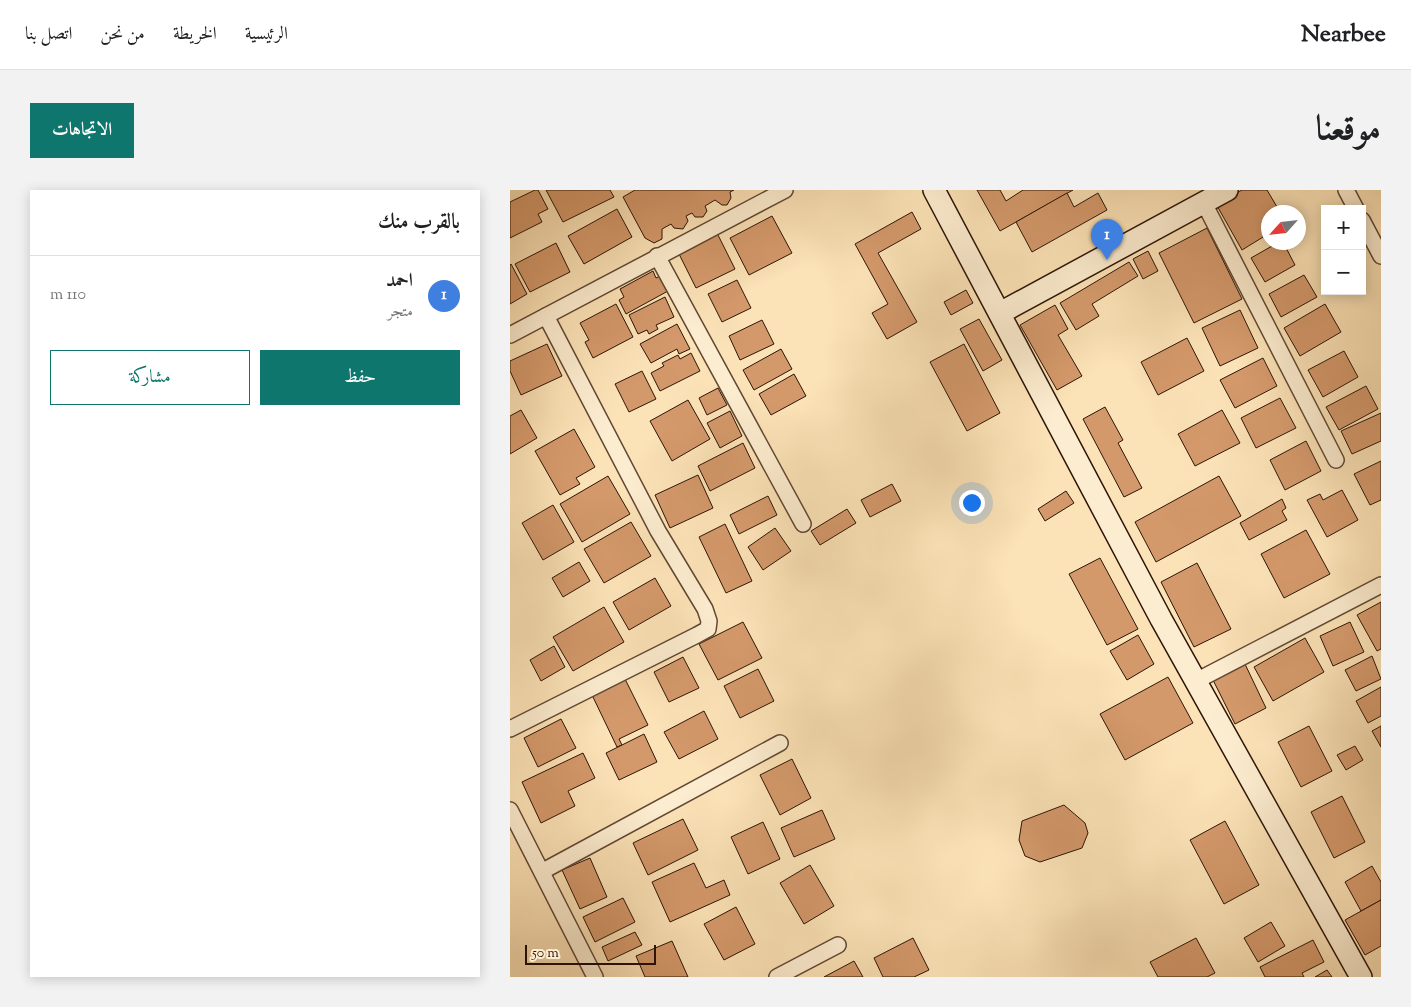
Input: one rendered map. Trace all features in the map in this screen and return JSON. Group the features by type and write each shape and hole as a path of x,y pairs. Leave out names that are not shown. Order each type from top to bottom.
{"street":[{"path":"510,335 785,190"},
{"path":"934,190 1196,681 1361,977"},
{"path":"1346,190 1354,205"},
{"path":"1000,313 1218,194 1336,460"},
{"path":"1366,228 1381,256"},
{"path":"657,256 803,524"},
{"path":"510,729 697,635 708,628 709,621 705,609 658,531 546,316"},
{"path":"1196,681 1381,585"},
{"path":"543,871 780,743"},
{"path":"510,810 543,871 595,977"},
{"path":"777,977 838,945"}],"building":[{"path":"538,190 548,209 538,214 542,222 510,238 510,202"},
{"path":"546,190 610,190 614,197 563,222"},
{"path":"635,190 734,190 730,192 731,198 727,205 722,205 715,200 705,206 707,211 703,217 695,217 692,213 686,216 688,221 683,229 674,228 671,224 662,229 662,239 654,243 645,238 623,197"},
{"path":"977,190 1000,190 1006,201 1023,190 1073,190 1000,231"},
{"path":"1242,190 1267,190 1276,205 1261,205 1261,238 1242,250 1216,204"},
{"path":"1067,193 1074,207 1098,193 1107,210 1032,252 1016,222"},
{"path":"617,209 632,237 584,264 568,236"},
{"path":"912,212 921,229 878,253 917,322 887,339 872,313 888,304 855,244"},
{"path":"772,216 792,253 749,275 730,238"},
{"path":"1207,228 1242,299 1194,323 1159,253"},
{"path":"717,233 735,269 696,288 678,252"},
{"path":"556,243 570,272 530,292 515,264"},
{"path":"1265,250 1287,250 1295,265 1265,282 1251,258"},
{"path":"1148,251 1158,271 1143,279 1133,259"},
{"path":"1129,262 1138,276 1092,304 1099,316 1076,330 1060,303"},
{"path":"510,265 527,294 510,304"},
{"path":"653,271 656,278 660,276 668,291 626,314 619,300 624,297 620,289"},
{"path":"1304,275 1317,297 1281,317 1269,294"},
{"path":"737,280 751,308 722,322 708,294"},
{"path":"966,290 973,303 951,315 944,302"},
{"path":"665,297 674,317 656,325 658,329 649,334 647,330 638,334 629,315"},
{"path":"616,304 633,337 593,358 585,342 589,340 580,323"},
{"path":"1325,304 1341,332 1300,356 1284,328"},
{"path":"1055,305 1068,329 1058,335 1082,376 1057,390 1020,325"},
{"path":"1240,310 1258,348 1220,366 1202,328"},
{"path":"979,319 1002,360 983,371 960,329"},
{"path":"762,320 774,344 740,360 729,336"},
{"path":"677,324 690,349 679,354 677,349 651,363 640,344"},
{"path":"1187,338 1204,371 1158,395 1141,362"},
{"path":"547,344 562,376 521,395 510,371 510,361"},
{"path":"964,344 1000,413 967,431 930,362"},
{"path":"781,349 792,369 754,390 743,370"},
{"path":"1344,351 1358,377 1323,397 1308,370"},
{"path":"691,353 700,371 660,391 651,373 664,366 662,363 678,355 680,359"},
{"path":"1263,358 1277,386 1235,408 1220,380"},
{"path":"642,371 656,399 629,412 615,384"},
{"path":"794,374 806,396 771,415 759,394"},
{"path":"1366,386 1378,409 1339,430 1326,407"},
{"path":"718,388 727,405 707,415 699,398"},
{"path":"1280,398 1296,428 1256,448 1241,418"},
{"path":"688,400 710,439 672,461 650,421"},
{"path":"1105,407 1123,440 1118,443 1142,488 1124,497 1083,419"},
{"path":"521,410 537,438 510,454 510,416"},
{"path":"1222,410 1240,443 1195,466 1178,434"},
{"path":"730,411 742,436 720,448 707,423"},
{"path":"1381,413 1381,441 1352,454 1341,431"},
{"path":"574,429 595,467 576,478 580,484 560,495 535,451"},
{"path":"1306,441 1321,471 1285,490 1270,460"},
{"path":"743,443 755,468 710,491 698,466"},
{"path":"1381,461 1381,500 1370,505 1354,474"},
{"path":"698,475 713,508 670,528 655,495"},
{"path":"608,476 630,514 582,542 560,504"},
{"path":"1219,476 1241,516 1156,562 1135,522"},
{"path":"892,484 901,501 870,517 861,500"},
{"path":"1342,490 1358,520 1327,537 1307,500 1320,494 1323,500"},
{"path":"1066,491 1074,503 1045,521 1038,509"},
{"path":"768,496 777,515 739,534 730,515"},
{"path":"1282,499 1286,508 1282,511 1287,520 1249,540 1240,523"},
{"path":"553,505 574,542 543,560 522,523"},
{"path":"847,509 856,523 820,545 811,531"},
{"path":"631,522 651,556 604,583 584,549"},
{"path":"725,524 752,581 726,593 699,537"},
{"path":"775,528 791,551 763,570 748,547"},
{"path":"1306,530 1330,574 1284,598 1261,554"},
{"path":"1100,558 1138,629 1107,645 1069,574"},
{"path":"579,562 590,581 563,597 552,578"},
{"path":"1197,563 1231,629 1194,647 1161,582"},
{"path":"655,578 671,606 629,630 613,602"},
{"path":"1381,602 1381,649 1377,651 1357,615"},
{"path":"604,607 624,642 573,671 553,637"},
{"path":"743,622 762,658 718,680 699,644"},
{"path":"1350,622 1364,652 1333,666 1320,636"},
{"path":"1138,635 1154,664 1127,680 1110,651"},
{"path":"1305,638 1324,672 1273,701 1254,667"},
{"path":"554,646 565,667 541,681 530,660"},
{"path":"1372,656 1381,679 1356,691 1345,670"},
{"path":"683,657 699,688 669,702 654,672"},
{"path":"1244,662 1266,708 1235,724 1212,678"},
{"path":"758,669 774,701 740,718 724,686"},
{"path":"1168,677 1193,723 1125,760 1100,714"},
{"path":"625,679 648,725 619,739 622,745 617,747 592,695"},
{"path":"1381,687 1381,716 1368,723 1356,701"},
{"path":"704,711 718,739 679,759 664,732"},
{"path":"561,719 576,748 538,767 524,738"},
{"path":"1309,726 1332,771 1301,787 1278,742"},
{"path":"1381,726 1381,747 1372,731"},
{"path":"644,734 657,762 619,780 606,753"},
{"path":"1355,746 1363,760 1346,770 1337,755"},
{"path":"583,753 595,778 568,791 575,806 541,823 522,782"},
{"path":"792,759 811,798 780,815 760,775"},
{"path":"1342,796 1365,842 1334,858 1311,812"},
{"path":"1064,805 1085,823 1088,833 1082,848 1040,862 1025,856 1019,840 1022,821"},
{"path":"822,810 835,839 794,857 781,828"},
{"path":"683,819 698,850 648,875 633,843"},
{"path":"1225,821 1259,885 1224,904 1190,840"},
{"path":"763,822 780,859 748,874 731,837"},
{"path":"590,858 607,897 580,909 562,870"},
{"path":"694,863 706,888 724,880 730,895 670,922 652,882"},
{"path":"810,865 834,906 804,924 780,883"},
{"path":"1372,866 1381,882 1381,900 1361,911 1345,882"},
{"path":"623,898 635,922 595,942 583,917"},
{"path":"1381,900 1381,946 1365,955 1345,920"},
{"path":"736,907 755,944 724,960 704,924"},
{"path":"1271,922 1285,946 1258,962 1244,938"},
{"path":"635,932 642,945 608,961 602,947"},
{"path":"913,938 929,970 914,977 883,977 874,958"},
{"path":"1196,938 1215,973 1207,977 1158,977 1150,962"},
{"path":"1313,940 1324,962 1302,973 1304,977 1265,977 1260,967"},
{"path":"672,941 688,977 645,977 636,956"},
{"path":"854,961 863,977 824,977"},
{"path":"1327,970 1332,977 1315,977"}],"place":[{"name":"احمد","path":"1107,260"}]}
